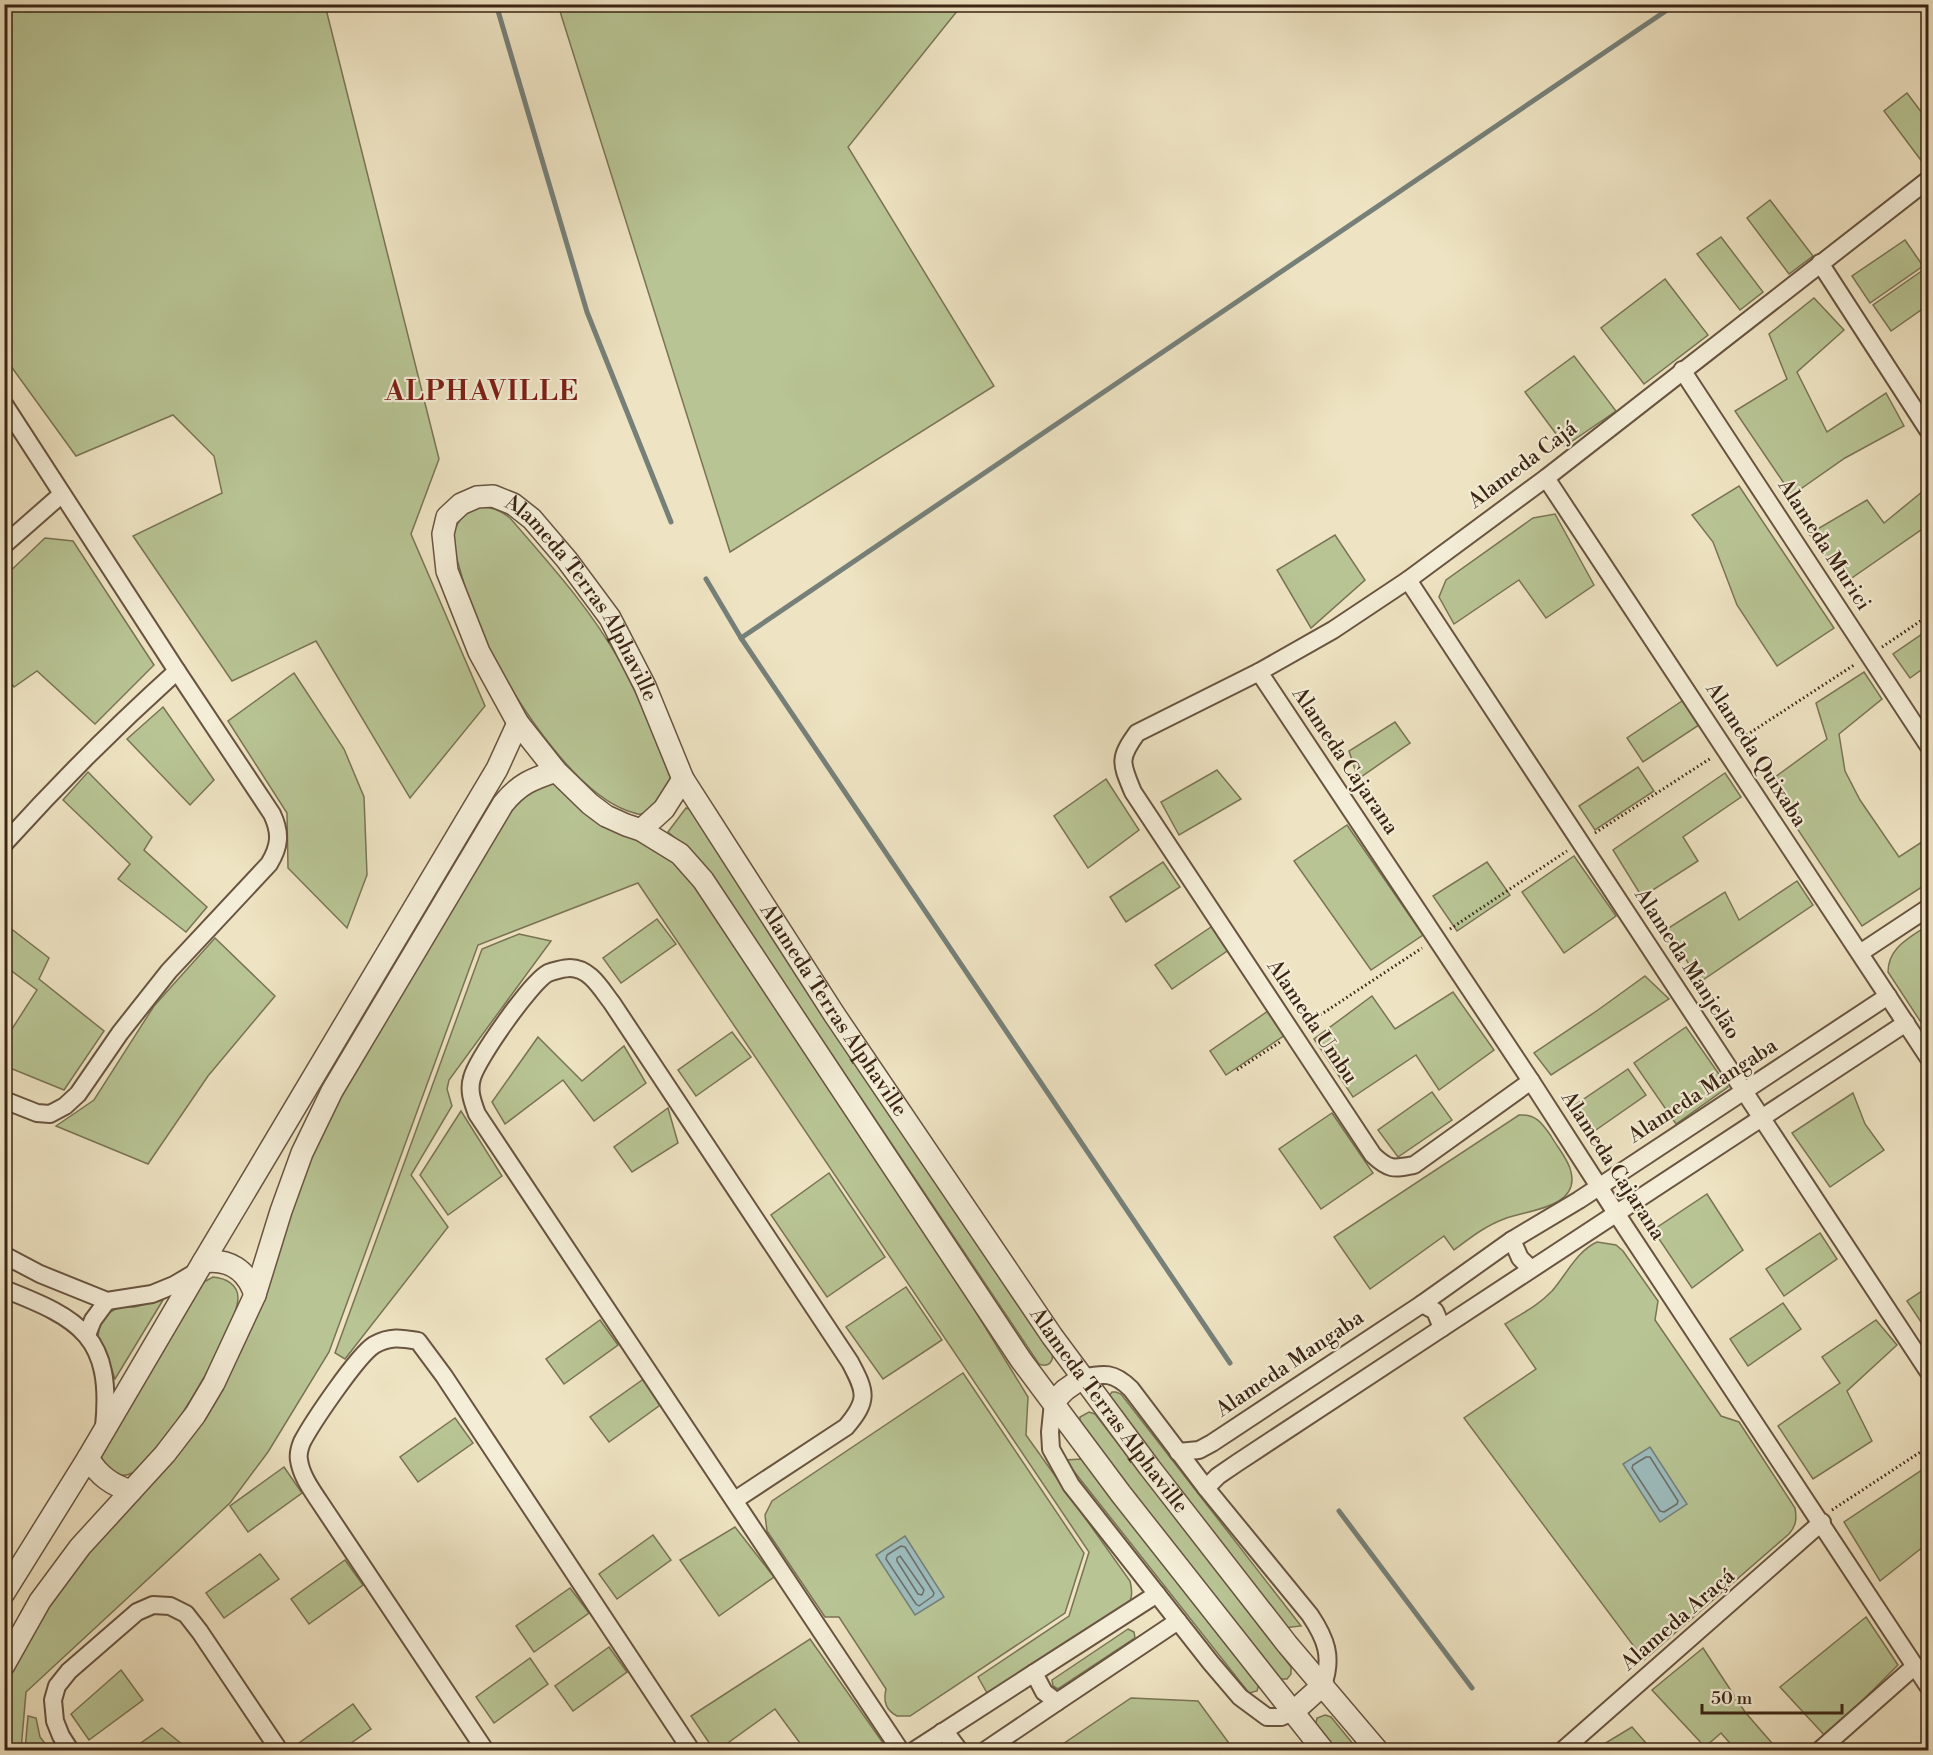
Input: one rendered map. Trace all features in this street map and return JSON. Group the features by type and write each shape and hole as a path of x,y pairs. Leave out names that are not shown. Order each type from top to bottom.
{"street":[{"name":"Alameda Cajá","path":"1124,751 1137,733 1258,672 1334,630 1408,580 1546,478 1929,180"},
{"path":"1820,263 1929,430"},
{"name":"Alameda Murici","path":"1682,370 1929,745"},
{"path":"4,404 272,814 278,827 279,838 276,853 269,864 169,971 120,1033 78,1094 65,1106 51,1114 37,1113 4,1100"},
{"name":"Alameda Quixaba","path":"1546,478 1929,1057"},
{"path":"4,545 62,494"},
{"name":"Alameda Terras Alphaville","path":"1323,1750 1121,1494 1014,1350 703,880 680,854 642,830 606,816 590,804 556,771 518,723 479,652 447,571 443,534 447,517 460,504 477,497 494,496 513,504 532,519 567,560 610,618 645,686 683,779 834,1014 1082,1378 1287,1644 1377,1750"},
{"name":"Alameda Manjelão","path":"1408,580 1929,1371"},
{"path":"4,844 53,790 130,713 177,671"},
{"name":"Alameda Cajarana","path":"1258,672 1532,1081 1598,1186 1929,1686"},
{"path":"4,1593 154,1348 497,769 518,723"},
{"name":"Alameda Umbu","path":"1124,751 1124,770 1133,792 1367,1145 1385,1166 1396,1168 1414,1164 1532,1081"},
{"path":"4,1665 40,1600 80,1547 165,1454 195,1416 230,1352 255,1295 302,1153 332,1091 503,804 513,791 530,780 556,771"},
{"path":"642,830 664,809 683,779"},
{"path":"1860,953 1929,908"},
{"path":"735,1500 846,1426 859,1412 863,1400 862,1384 850,1362 612,1003 590,975 571,968 547,974 532,987 479,1062 471,1080 471,1097 477,1114 900,1750"},
{"name":"Alameda Mangaba","path":"1178,1452 1199,1450 1212,1443 1422,1304 1512,1240 1888,996"},
{"path":"1206,1488 1218,1476 1237,1463 1906,1023"},
{"path":"1512,1240 1520,1258 1532,1269"},
{"path":"4,1255 40,1274 107,1301 152,1294 174,1285 200,1267 226,1262 245,1274 255,1295"},
{"path":"4,1289 46,1306 70,1319 87,1335 105,1376 107,1400 104,1429"},
{"path":"87,1335 93,1320 107,1301"},
{"path":"1422,1304 1435,1311 1442,1328"},
{"path":"485,1750 319,1502 305,1479 299,1459 301,1444 356,1365 373,1346 397,1337 418,1341 444,1376 692,1750"},
{"path":"1109,1375 1120,1379 1142,1401 1206,1488 1310,1615 1318,1628 1328,1654 1328,1670 1323,1685 1293,1712 1281,1717 1267,1717 1252,1707 1226,1682 1071,1485 1051,1449 1053,1402 1082,1378 1109,1375"},
{"path":"88,1458 94,1468 110,1483 131,1491"},
{"name":"Alameda Araçá","path":"1563,1750 1821,1521"},
{"path":"915,1750 1157,1593"},
{"path":"70,1750 55,1720 53,1700 57,1686 69,1671 137,1612 153,1605 170,1606 186,1614 279,1750"},
{"path":"986,1750 1178,1621"},
{"path":"1820,1750 1915,1666"},
{"path":"1034,1674 1044,1692 1057,1702"},
{"path":"942,1732 959,1750"}],"path":[{"path":"1821,1521 1929,1447"}],"green space":[{"path":"4,5 325,5 439,459 411,534 485,706 410,798 316,641 232,681 133,536 222,493 214,456 173,415 76,456 5,358"},
{"path":"558,5 962,5 848,147 994,386 730,552"},
{"path":"1907,93 1928,121 1928,165 1926,167 1884,111"},
{"path":"1770,200 1813,256 1789,274 1747,218"},
{"path":"1721,237 1763,292 1740,310 1697,254"},
{"path":"1905,240 1923,266 1870,303 1852,276"},
{"path":"1926,268 1928,305 1891,331 1873,305"},
{"path":"1665,279 1708,335 1644,384 1601,328"},
{"path":"1814,298 1844,330 1797,372 1827,432 1886,393 1904,426 1845,458 1792,495 1735,411 1787,379 1769,334"},
{"path":"1574,356 1616,411 1565,446 1525,392"},
{"path":"1739,486 1834,628 1777,666 1737,605 1713,542 1692,515"},
{"path":"1928,487 1928,525 1846,582 1809,534 1867,500 1884,523"},
{"path":"479,507 496,510 510,518 582,604 608,641 627,674 672,782 650,810 641,814 628,811 606,800 584,782 542,735 506,681 473,613 454,550 454,535 458,523 466,514"},
{"path":"1555,514 1594,585 1546,618 1519,580 1454,624 1439,597 1446,580 1533,518"},
{"path":"1335,535 1365,580 1311,628 1277,570"},
{"path":"45,538 73,541 154,665 95,724 37,671 14,687 5,675 5,576"},
{"path":"1928,630 1928,665 1910,678 1893,654"},
{"path":"1864,672 1882,699 1839,734 1845,771 1860,800 1899,857 1928,838 1928,883 1862,926 1767,783 1827,739 1816,703"},
{"path":"294,673 344,749 364,797 367,875 347,928 288,868 287,813 228,721"},
{"path":"1685,699 1702,723 1643,762 1627,738"},
{"path":"163,707 214,780 190,805 127,739"},
{"path":"1395,722 1410,743 1358,779 1349,751"},
{"path":"1638,767 1654,791 1595,830 1579,806"},
{"path":"1217,770 1241,799 1179,835 1161,802"},
{"path":"556,771 680,854 825,1066 1028,1397 1026,1435 1130,1581 1130,1603 1126,1610 991,1700 978,1677 1069,1616 1089,1552 638,883 478,945 329,1352 268,1452 230,1503 26,1692 21,1750 5,1750 4,1665 40,1601 195,1415 302,1153 503,804"},
{"path":"88,772 152,837 144,850 207,907 186,932 118,879 130,864 63,800"},
{"path":"1725,773 1741,797 1683,837 1698,861 1642,897 1613,850"},
{"path":"1106,779 1139,830 1088,868 1054,816"},
{"path":"686,808 693,811 1052,1353 1050,1363 1039,1364 722,890 698,858 668,832"},
{"path":"1347,825 1423,935 1371,970 1294,861"},
{"path":"1574,856 1616,916 1564,953 1522,892"},
{"path":"1163,862 1180,887 1126,922 1110,897"},
{"path":"1487,862 1510,895 1457,931 1433,896"},
{"path":"1797,881 1813,905 1700,982 1667,929 1725,892 1739,920"},
{"path":"657,919 676,944 621,983 603,958"},
{"path":"5,924 49,958 39,979 104,1031 64,1090 5,1066 5,1024 12,1029 37,990 5,966"},
{"path":"1214,925 1230,949 1172,989 1155,965"},
{"path":"1928,925 1928,1033 1888,972 1892,956 1901,944"},
{"path":"519,934 551,941 449,1080 447,1089 452,1106 411,1175 448,1227 345,1359 335,1353 482,949"},
{"path":"215,938 275,996 208,1076 148,1164 56,1126 94,1100 154,1006"},
{"path":"1645,976 1669,999 1551,1075 1534,1053"},
{"path":"1453,992 1494,1050 1439,1090 1416,1055 1353,1097 1314,1039 1372,996 1395,1029"},
{"path":"1268,1011 1285,1035 1226,1075 1210,1051"},
{"path":"1686,1027 1728,1087 1676,1124 1634,1063"},
{"path":"732,1032 751,1057 696,1096 678,1070"},
{"path":"538,1037 582,1081 624,1046 646,1083 594,1121 563,1080 505,1124 492,1102"},
{"path":"1628,1069 1646,1095 1593,1132 1575,1105"},
{"path":"1432,1092 1452,1120 1398,1157 1378,1130"},
{"path":"1853,1093 1865,1124 1884,1150 1830,1187 1792,1133"},
{"path":"668,1108 678,1143 632,1172 614,1147"},
{"path":"461,1111 502,1176 448,1215 420,1175"},
{"path":"1332,1113 1373,1173 1321,1209 1279,1149"},
{"path":"1519,1115 1530,1116 1541,1123 1565,1158 1570,1167 1572,1184 1567,1194 1549,1206 1490,1225 1454,1250 1444,1236 1370,1289 1334,1237"},
{"path":"829,1173 885,1257 827,1297 771,1215"},
{"path":"1707,1194 1743,1250 1692,1288 1653,1230"},
{"path":"1820,1233 1837,1259 1784,1296 1766,1269"},
{"path":"1597,1242 1616,1245 1623,1251 1658,1301 1655,1320 1721,1416 1739,1422 1796,1512 1795,1525 1789,1534 1644,1660 1464,1418 1536,1369 1505,1324 1547,1296 1578,1257"},
{"path":"213,1277 233,1285 238,1298 225,1337 195,1393 160,1445 145,1463 132,1473 122,1475 113,1472 105,1465 101,1456 200,1284"},
{"path":"906,1287 942,1340 883,1379 846,1327"},
{"path":"1928,1287 1928,1325 1925,1328 1907,1301"},
{"path":"163,1300 115,1379 98,1337 100,1322 105,1315 119,1307 134,1307"},
{"path":"1783,1303 1801,1329 1748,1366 1730,1339"},
{"path":"600,1320 618,1345 564,1384 546,1359"},
{"path":"1876,1320 1897,1345 1847,1391 1872,1441 1813,1479 1778,1426 1840,1383 1822,1357"},
{"path":"963,1373 1084,1553 1065,1613 910,1716 897,1716 886,1705 886,1689 839,1617 825,1617 767,1531 765,1515 772,1501"},
{"path":"645,1378 663,1403 609,1442 590,1417"},
{"path":"1112,1392 1121,1394 1301,1626 1283,1628 1107,1398"},
{"path":"1089,1412 1095,1414 1291,1667 1291,1674 1287,1679 1277,1679 1080,1424 1080,1417"},
{"path":"455,1418 473,1443 418,1482 400,1457"},
{"path":"1082,1459 1259,1684 1257,1691 1249,1693 1065,1460"},
{"path":"1928,1466 1928,1543 1880,1581 1844,1522"},
{"path":"284,1467 302,1493 248,1532 230,1506"},
{"path":"735,1527 774,1577 719,1616 680,1560"},
{"path":"653,1535 671,1560 617,1599 599,1574"},
{"path":"260,1554 279,1579 224,1618 206,1593"},
{"path":"345,1560 363,1585 309,1624 291,1599"},
{"path":"570,1588 589,1613 534,1652 516,1626"},
{"path":"1866,1617 1898,1665 1826,1737 1780,1687"},
{"path":"1128,1629 1134,1632 1135,1638 1058,1689 1053,1686 1052,1680"},
{"path":"810,1639 888,1750 805,1750 775,1709 718,1750 714,1750 691,1716"},
{"path":"609,1647 627,1672 573,1711 555,1686"},
{"path":"1703,1648 1745,1712 1778,1750 1736,1750 1721,1733 1705,1747 1652,1690"},
{"path":"530,1658 548,1684 494,1723 476,1697"},
{"path":"121,1670 143,1700 89,1740 71,1714"},
{"path":"1131,1698 1198,1701 1234,1750 1054,1750"},
{"path":"353,1704 371,1729 341,1750 304,1750 299,1743"},
{"path":"1325,1715 1331,1717 1358,1750 1335,1750 1315,1727 1317,1718"},
{"path":"28,1716 36,1718 40,1737 50,1750 25,1750"},
{"path":"1632,1727 1652,1750 1594,1750"},
{"path":"162,1728 188,1749 131,1750"}],"water":[{"path":"1650,1447 1687,1504 1660,1522 1623,1464"},
{"path":"905,1536 944,1597 915,1615 876,1555"}],"waterway":[{"path":"496,4 587,312 671,522"},
{"path":"741,638 1676,4"},
{"path":"706,579 741,638 1230,1363"},
{"path":"1339,1511 1472,1688"}],"district":[{"name":"ALPHAVILLE","path":"482,392"}]}
